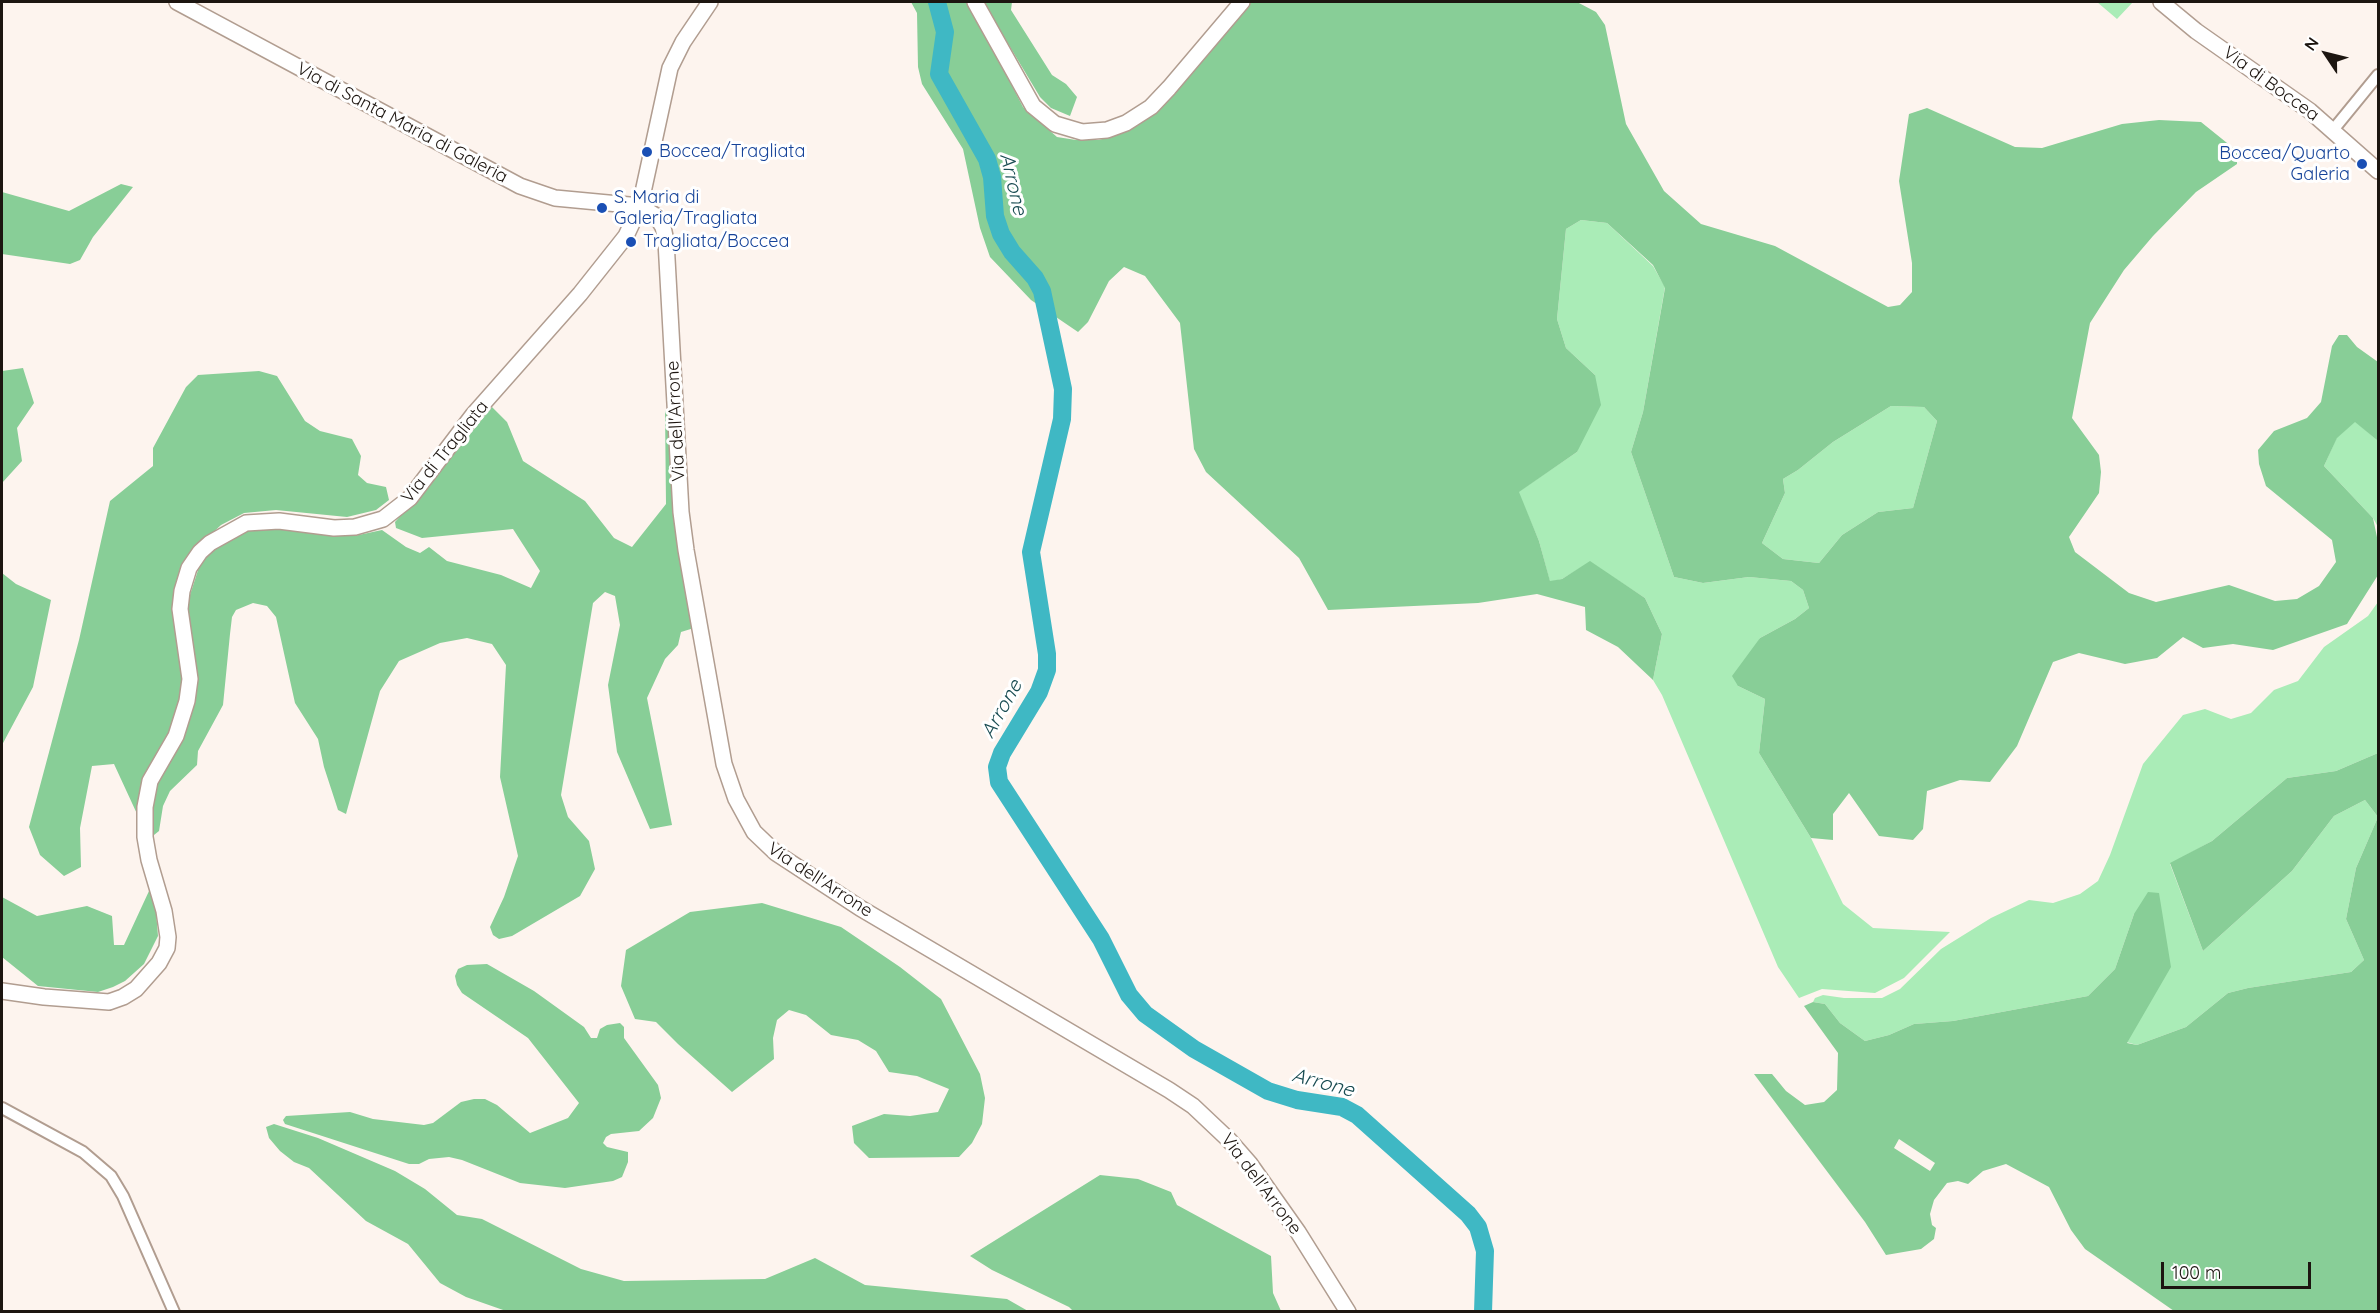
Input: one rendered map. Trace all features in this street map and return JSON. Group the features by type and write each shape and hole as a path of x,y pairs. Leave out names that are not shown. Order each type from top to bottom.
{"street":[{"name":"Via di Santa Maria di Galeria","path":"177,2 520,186 555,198 640,206"},
{"path":"640,206 667,76 679,49 711,2"},
{"path":"975,2 1033,106 1055,124 1082,132 1107,130 1126,123 1151,106 1242,2"},
{"name":"Via di Boccea","path":"2161,2 2196,31 2275,85 2333,130 2379,171"},
{"path":"2333,130 2379,75"},
{"name":"Via di Tragliata","path":"2,991 110,1002 127,995 141,985 163,956 168,937 164,911 149,860 145,807 150,781 178,732 188,700 190,679 180,621 180,604 187,574 200,552 214,540 246,523 279,521 346,528 376,522 397,510 420,486 473,415 617,249 632,225 640,206"},
{"name":"Via dell'Arrone","path":"640,206 656,216 665,234 681,512 686,550 724,764 733,790 754,832 776,853 860,908 1170,1090 1193,1106 1229,1140 1250,1164 1348,1311"},
{"path":"2,1108 83,1152 111,1176 123,1196 174,1311"}],"green space":[{"path":"911,2 969,2 1023,107 1057,137 1098,140 1115,136 1152,112 1189,77 1250,2 1577,2 1596,12 1605,25 1626,124 1664,191 1701,224 1775,246 1888,307 1900,305 1912,292 1912,263 1899,181 1909,114 1927,108 2015,147 2042,148 2122,124 2159,120 2201,122 2237,151 2237,164 2196,192 2153,236 2124,270 2090,323 2072,418 2099,455 2101,472 2099,493 2069,537 2075,552 2129,593 2156,602 2229,585 2275,601 2297,599 2319,586 2336,562 2332,540 2266,486 2259,464 2258,450 2274,431 2307,418 2321,402 2332,346 2339,335 2347,335 2357,347 2378,362 2378,441 2355,422 2337,438 2324,466 2373,518 2378,542 2378,575 2347,624 2273,650 2233,644 2203,648 2183,637 2157,658 2125,664 2079,653 2053,662 2017,746 1990,782 1960,780 1927,791 1923,829 1913,840 1879,836 1849,793 1833,814 1833,840 1811,838 1759,753 1765,699 1738,686 1732,676 1760,638 1795,619 1809,608 1803,590 1791,581 1749,577 1703,583 1674,577 1631,452 1643,412 1665,288 1653,265 1607,223 1581,220 1566,229 1557,319 1566,348 1595,375 1601,405 1577,452 1519,492 1539,541 1550,581 1562,579 1590,561 1645,598 1662,634 1653,680 1618,647 1586,630 1585,607 1537,594 1478,603 1328,610 1299,558 1206,472 1194,449 1180,323 1145,276 1124,267 1109,281 1088,322 1078,332 1031,300 990,257 980,228 963,149 922,84 918,67 917,13","holes":["1891,406 1924,407 1937,421 1913,508 1878,512 1842,535 1819,563 1783,559 1762,543 1785,493 1783,479 1833,442"]},
{"path":"983,2 1012,2 1011,10 1052,75 1066,84 1077,97 1070,116 1051,108 1040,97"},
{"path":"2097,2 2133,2 2117,19"},
{"path":"121,184 133,187 93,237 80,260 70,264 2,254 2,192 69,211"},
{"path":"1581,220 1607,223 1653,266 1665,287 1643,412 1631,452 1674,577 1703,583 1749,577 1791,581 1803,590 1809,608 1795,619 1760,638 1738,686 1765,699 1759,753 1811,838 1843,904 1873,928 1950,932 1904,978 1875,993 1822,989 1799,998 1778,967 1662,695 1653,680 1662,634 1645,598 1590,562 1562,579 1550,582 1539,541 1518,492 1577,452 1595,375 1566,348 1557,319 1566,229"},
{"path":"23,368 34,403 17,428 22,461 2,483 2,371"},
{"path":"259,371 277,376 305,421 320,431 352,439 361,456 358,475 367,483 386,487 389,500 376,510 347,517 276,510 244,513 221,525 188,556 177,582 175,607 182,681 177,716 138,816 114,764 92,766 80,828 81,867 64,876 40,855 29,827 79,640 110,501 153,466 153,448 186,387 198,375"},
{"path":"1891,406 1924,407 1937,421 1913,508 1878,512 1842,535 1819,563 1783,559 1762,543 1785,493 1783,479 1833,442"},
{"path":"492,407 507,422 523,461 585,501 614,538 632,547 666,504 665,410 673,427 694,628 681,632 678,645 665,659 647,698 672,825 650,829 617,752 608,685 620,625 615,596 605,592 593,603 561,795 568,817 589,841 595,869 580,896 512,936 499,939 493,935 490,927 504,897 518,856 500,777 506,665 492,644 467,638 440,643 399,661 380,691 346,814 338,810 324,767 318,739 295,703 276,617 267,606 253,603 236,610 232,617 223,705 198,751 197,765 170,791 163,806 159,831 154,835 152,792 160,772 185,735 194,695 189,636 189,598 199,567 213,548 244,528 297,527 354,536 382,530 406,547 420,553 429,547 447,561 501,575 531,588 540,571 513,529 422,538 396,528 395,522 437,475"},
{"path":"2355,421 2378,441 2378,527 2373,518 2324,466 2337,437"},
{"path":"2,573 16,584 51,600 33,687 2,745"},
{"path":"2378,602 2378,753 2336,771 2287,778 2212,841 2170,864 2203,951 2292,871 2334,816 2365,800 2378,817 2356,868 2346,919 2364,960 2351,972 2228,993 2186,1027 2137,1045 2126,1042 2142,1015 2134,914 2115,969 2088,996 1953,1021 1914,1024 1889,1035 1865,1041 1840,1023 1825,1004 1813,1002 1815,998 1823,995 1844,998 1882,998 1900,989 1941,949 1991,918 2029,900 2053,903 2080,894 2098,881 2110,855 2143,764 2183,715 2205,709 2231,719 2251,713 2274,690 2298,681 2324,647 2368,616"},
{"path":"2378,753 2378,817 2365,800 2334,816 2292,871 2203,951 2170,863 2212,841 2287,778 2336,771"},
{"path":"2378,817 2378,1311 2174,1311 2085,1249 2071,1230 2049,1187 2006,1164 1983,1171 1968,1184 1958,1181 1947,1183 1934,1200 1930,1214 1932,1225 1936,1228 1934,1239 1921,1249 1886,1255 1865,1222 1754,1074 1772,1074 1786,1091 1805,1105 1824,1102 1837,1090 1838,1053 1804,1006 1813,1002 1825,1004 1840,1023 1865,1041 1889,1035 1914,1024 1953,1021 2088,996 2115,969 2134,914 2148,892 2159,893 2171,967 2127,1043 2137,1045 2186,1027 2228,993 2351,972 2364,960 2346,919 2356,868","holes":["1899,1139 1935,1163 1930,1171 1894,1148"]},
{"path":"149,891 155,898 158,936 144,964 125,981 113,987 98,992 38,986 2,957 2,897 37,916 87,906 112,916 114,945 124,945"},
{"path":"762,903 841,927 900,967 941,999 980,1074 985,1098 982,1124 972,1143 959,1157 869,1158 854,1143 852,1126 884,1114 910,1116 938,1112 949,1089 917,1076 889,1072 876,1051 858,1040 831,1035 806,1015 789,1010 777,1020 773,1038 774,1059 732,1092 656,1022 635,1019 621,986 626,950 690,912"},
{"path":"487,964 534,991 584,1027 591,1038 597,1038 600,1029 607,1025 620,1023 624,1027 624,1038 658,1085 661,1098 653,1118 639,1131 611,1134 603,1143 607,1147 628,1152 628,1162 622,1177 613,1181 565,1188 520,1183 449,1157 409,1164 285,1124 283,1120 286,1116 350,1112 373,1119 424,1125 433,1123 461,1102 474,1099 485,1099 497,1105 530,1133 568,1118 579,1103 528,1038 462,993 457,985 455,976 458,969 467,965"},
{"path":"274,1124 318,1138 395,1171 425,1189 457,1215 482,1219 581,1269 624,1281 765,1279 815,1258 865,1285 1007,1299 1028,1311 506,1311 466,1297 440,1283 408,1244 366,1221 309,1168 294,1162 280,1151 269,1138 266,1127"},
{"path":"1100,1175 1138,1179 1171,1192 1177,1205 1271,1256 1273,1293 1281,1311 1073,1311 992,1270 970,1256"}],"waterway":[{"name":"Arrone","path":"937,2 945,32 939,74 987,159 992,177 995,216 1001,234 1012,252 1035,278 1042,291 1063,389 1062,419 1031,552 1047,654 1047,670 1039,692 1002,753 997,767 999,782 1101,939 1129,995 1145,1014 1194,1049 1268,1091 1297,1100 1342,1107 1357,1115 1468,1214 1478,1227 1485,1251 1483,1312"}],"place":[{"name":"Boccea/Tragliata","path":"647,152"},
{"name":"Boccea/Quarto Galeria","path":"2362,164"},
{"name":"S. Maria di Galeria/Tragliata","path":"602,208"},
{"name":"Tragliata/Boccea","path":"631,242"}]}
